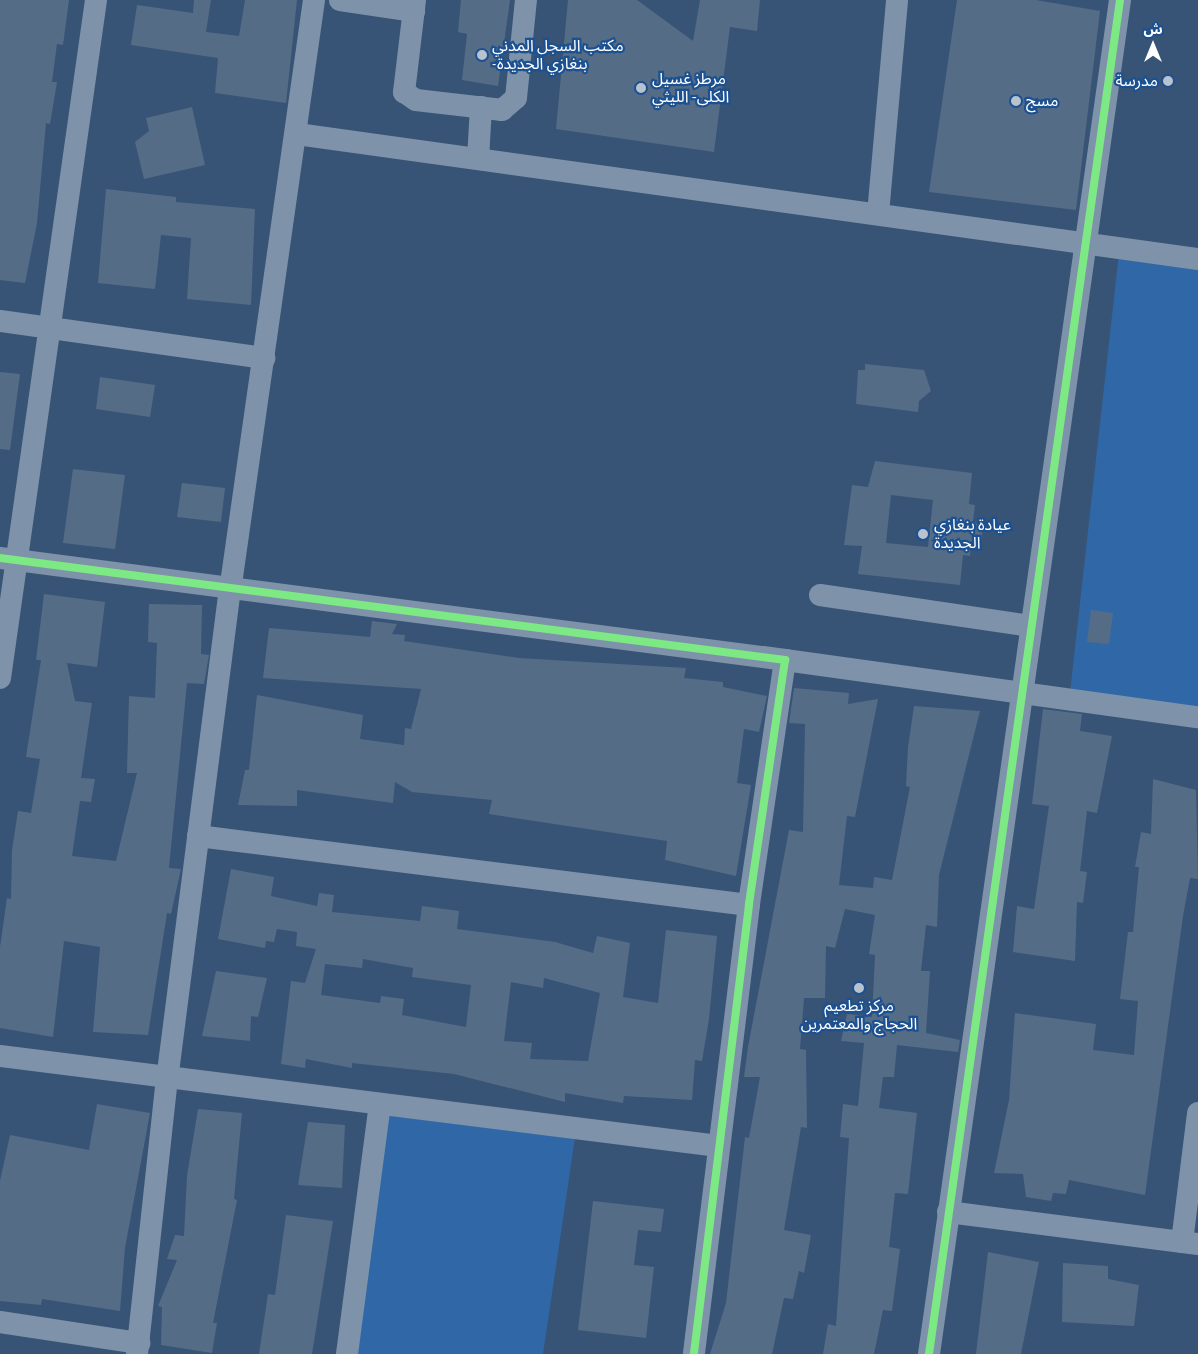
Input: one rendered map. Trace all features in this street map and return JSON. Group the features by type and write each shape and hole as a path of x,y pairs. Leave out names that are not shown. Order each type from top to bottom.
{"street":[{"path":"0,678 9,559 52,329 96,0"},
{"path":"0,1322 138,1348 167,1080 198,836 230,591 297,134 314,0"},
{"path":"340,0 414,5 404,92 416,100 502,110 516,98 526,0"},
{"path":"878,214 897,0"},
{"path":"929,1354 1030,626 1087,243 1120,0"},
{"path":"478,159 481,108"},
{"path":"297,134 1198,259"},
{"path":"0,321 264,358"},
{"path":"9,559 230,591 784,660 1021,691 1198,717"},
{"path":"820,595 1030,626"},
{"path":"694,1354 749,905 784,660"},
{"path":"198,836 749,905"},
{"path":"0,1056 167,1080 718,1146"},
{"path":"347,1354 380,1106"},
{"path":"948,1212 1190,1243 1198,1113"}],"shaded area":[{"path":"1120,244 1198,254 1198,712 1070,693"},
{"path":"380,1106 576,1131 543,1354 348,1354"}],"building":[{"path":"0,0 69,0 63,45 57,44 52,82 57,82 50,124 46,123 37,223 25,283 0,280"},
{"path":"194,0 211,0 206,32 239,36 245,0 297,0 286,103 215,93 218,58 131,45 137,5 193,13"},
{"path":"461,0 510,0 498,86 462,80 467,34 458,32"},
{"name":"مرطز غسيل الكلى- الليثي","path":"568,0 637,0 693,41 700,0 760,0 757,31 730,27 714,152 556,129"},
{"name":"مسج","path":"957,0 1036,0 1100,11 1076,210 929,192"},
{"path":"192,107 205,165 144,179 135,142 149,131 146,118"},
{"path":"106,189 176,197 176,202 255,209 251,305 187,299 191,238 161,235 155,289 98,283"},
{"path":"865,364 924,370 931,391 919,401 918,412 856,404 858,370 865,370"},
{"path":"0,372 20,374 10,450 0,449"},
{"path":"100,377 155,385 150,417 96,409"},
{"path":"875,461 972,473 969,504 975,505 973,521 984,522 981,542 971,541 970,556 963,555 960,585 858,574 862,546 844,545 852,485 868,487","holes":["891,495 933,500 928,547 886,543"]},
{"path":"73,469 125,475 115,549 63,543"},
{"path":"182,483 225,488 221,522 177,517"},
{"path":"44,594 105,602 97,667 67,663 75,701 92,703 81,778 95,779 91,802 80,801 72,856 116,861 137,773 127,773 129,696 155,698 157,643 148,642 149,604 202,605 201,654 209,655 204,684 187,683 169,868 181,869 171,914 167,913 148,1035 93,1032 100,947 64,941 53,1037 0,1028 0,947 7,898 11,899 12,850 18,811 31,813 40,759 26,757 41,660 36,660"},
{"path":"1091,610 1113,613 1109,644 1087,642"},
{"path":"372,621 397,624 392,634 405,635 404,641 519,658 686,668 684,678 723,682 723,687 767,696 759,732 744,729 737,783 751,785 736,876 665,860 667,841 489,814 492,800 412,792 395,782 393,803 297,790 297,806 238,805 245,770 249,770 257,695 363,715 360,739 404,745 405,728 411,729 421,689 263,678 269,628 370,637"},
{"path":"794,688 849,693 848,704 878,699 855,817 847,816 839,885 873,888 874,877 892,880 910,787 906,786 908,747 914,706 980,711 939,875 937,927 926,925 921,971 930,971 926,1033 960,1040 958,1052 897,1045 894,1077 883,1077 879,1108 917,1113 908,1194 895,1193 889,1247 900,1249 892,1311 883,1310 874,1354 823,1354 828,1324 836,1326 849,1138 840,1137 843,1104 858,1106 864,1043 841,1041 847,1014 872,1017 875,955 869,954 875,915 845,909 835,948 826,946 825,998 804,998 800,1049 806,1050 807,1128 801,1127 784,1230 811,1235 804,1273 799,1271 793,1299 784,1298 772,1354 710,1354 726,1303 745,1137 749,1138 760,1077 744,1077 748,1047 789,830 803,832 805,724 789,723"},
{"path":"1043,709 1082,714 1080,731 1112,736 1097,813 1087,811 1080,871 1087,872 1083,903 1077,902 1075,961 1013,952 1017,906 1034,909 1049,806 1032,804"},
{"path":"1153,779 1196,790 1198,879 1190,878 1183,916 1145,1195 1069,1180 1066,1194 1053,1193 1051,1201 1026,1197 1023,1174 994,1173 1009,1100 1015,1013 1096,1024 1093,1050 1134,1055 1138,1001 1120,999 1128,932 1133,932 1139,867 1135,867 1141,832 1151,834"},
{"path":"231,869 274,877 271,896 317,906 319,893 334,895 332,912 420,921 422,906 459,911 457,929 555,942 593,953 597,936 630,943 623,997 658,1003 666,930 717,936 709,1019 702,1061 695,1060 692,1100 624,1096 623,1103 565,1093 565,1102 454,1074 352,1063 352,1068 306,1059 305,1068 281,1064 291,981 305,983 316,949 296,946 297,932 277,929 274,942 266,941 265,948 218,939","holes":["363,959 413,968 412,977 471,985 466,1027 402,1015 404,999 381,996 380,1003 321,995 325,964 362,968","544,978 600,993 588,1061 530,1059 532,1043 504,1041 511,982 543,988"]},
{"path":"216,971 267,978 258,1017 251,1016 250,1041 202,1036"},
{"path":"97,1104 150,1113 125,1248 120,1311 42,1299 41,1305 0,1301 0,1181 10,1135 89,1150"},
{"path":"198,1109 242,1113 234,1199 237,1200 213,1323 217,1323 212,1353 161,1345 162,1307 158,1306 177,1260 167,1259 175,1235 184,1236 187,1176"},
{"path":"308,1122 345,1125 342,1188 298,1185"},
{"path":"593,1201 664,1209 661,1232 638,1230 634,1265 654,1267 646,1338 578,1330"},
{"path":"286,1215 333,1221 312,1354 259,1354 268,1294 275,1295"},
{"path":"988,1252 1039,1262 1021,1354 976,1354"},
{"path":"1063,1263 1108,1266 1108,1279 1139,1285 1134,1326 1062,1322"}],"cycle path":[{"path":"929,1354 1120,0"},
{"path":"0,558 785,660 749,905 694,1354"}],"place":[{"name":"مكتب السجل المدني -بنغازي الجديدة","path":"482,55"},
{"name":"مدرسة","path":"1168,81"},
{"name":"مرطز غسيل الكلى- الليثي","path":"641,88"},
{"name":"مسج","path":"1016,101"},
{"name":"عيادة بنغازي الجديدة","path":"923,534"},
{"name":"مركز تطعيم الحجاج والمعتمرين","path":"859,988"}]}
